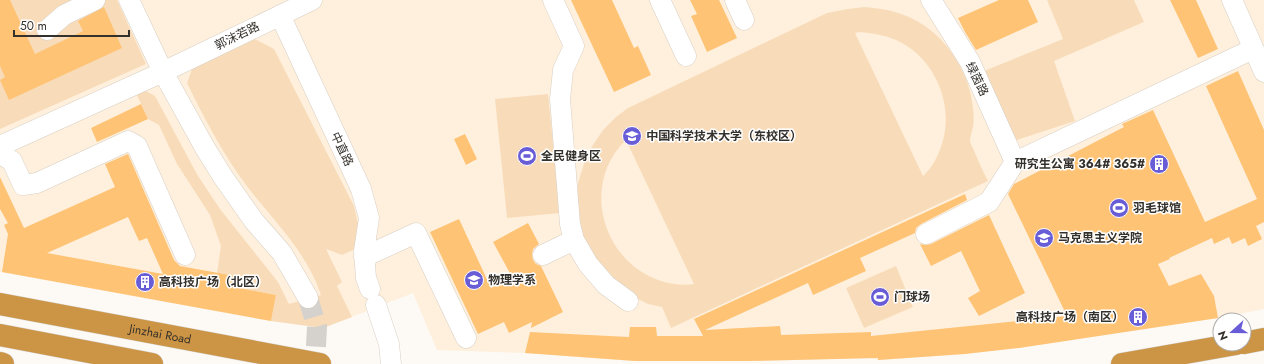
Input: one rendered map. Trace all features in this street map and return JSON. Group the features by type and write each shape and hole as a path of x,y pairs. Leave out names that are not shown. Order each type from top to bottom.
{"highway":[{"name":"Jinzhai Road","path":"0,304 320,364"},
{"path":"0,335 152,364"},
{"path":"1252,341 1264,339"},
{"path":"1122,364 1212,348"}],"street":[{"path":"47,30 64,15 95,0"},
{"path":"129,0 163,72 205,148 223,177 254,221 282,253 308,298"},
{"name":"郭沫若路","path":"0,146 163,72 312,0"},
{"path":"553,0 574,46 563,70 560,99 570,224 574,240 588,264 606,285 628,301"},
{"path":"660,0 686,56"},
{"path":"734,0 744,20"},
{"name":"绿茵路","path":"931,0 970,62 1015,162"},
{"path":"1232,0 1264,72"},
{"name":"中直路","path":"280,15 361,189 369,218 364,251 366,278 390,344 391,364"},
{"path":"926,234 989,202 1015,162 1253,49"},
{"path":"0,154 12,161 23,185 37,183 128,141 137,146 185,255"},
{"path":"364,257 416,232 466,338"},
{"path":"543,255 574,240"}],"shaded area":[{"name":"中国科学技术大学（东校区）","path":"0,0 1264,0 1264,309 1249,312 1212,312 1212,319 1019,348 965,354 878,360 870,358 748,361 635,361 525,353 437,350 413,293 323,328 271,321 0,272"},
{"path":"0,0 117,0 146,64 0,129"},
{"path":"1047,0 1134,0 1144,22 1054,61 1075,121 1011,142 984,71 1063,39"},
{"path":"864,7 895,12 924,26 937,36 948,48 958,62 965,76 970,92 974,118 970,142 988,181 671,328 662,307 648,304 632,296 606,275 580,232 577,199 578,183 587,154 603,130 628,108 827,13","holes":["860,32 887,37 909,47 920,56 929,67 942,93 946,122 944,136 936,158 923,176 855,33","626,140 694,284 673,284 661,281 641,271 624,257 612,240 604,220 601,199 604,178 612,158"]},
{"path":"251,37 274,49 354,206 360,232 355,249 342,255 326,249 342,282 337,286 352,317 323,328 271,321 276,295 234,287 235,276 217,273 221,246 210,215 177,164 159,125 148,119 136,93 146,91 155,96 198,176 220,209 278,282 289,304 321,295 308,266 299,252 231,164 187,83 192,69"},
{"name":"全民健身区","path":"548,94 560,213 507,218 495,99"},
{"name":"门球场","path":"896,266 913,307 864,328 846,288"}],"building":[{"path":"0,0 10,0 35,54 83,31 78,21 104,7 122,48 9,100 0,80 5,77 0,66"},
{"path":"571,0 612,0 634,48 638,46 651,75 614,92"},
{"path":"690,0 719,0 737,38 707,52 691,16 697,14"},
{"path":"999,0 1028,0 1038,22 976,50 958,18"},
{"path":"1170,0 1196,0 1218,49 1198,58"},
{"path":"1238,71 1264,130 1264,222 1256,226 1262,239 1248,246 1245,238 1232,244 1229,237 1214,244 1212,238 1158,264 1169,286 1201,274 1214,296 1217,312 1212,312 1212,319 1019,348 965,354 878,360 878,358 748,361 635,361 525,353 530,332 629,337 630,327 656,327 657,336 703,336 694,319 965,194 967,200 921,224 916,228 915,233 860,258 866,271 813,295 808,283 705,330 780,326 781,335 871,332 871,336 1067,316 1008,194 1014,184 1124,127 1122,124 1153,110 1205,222 1257,199 1206,86"},
{"path":"141,104 148,119 97,142 91,128"},
{"path":"465,134 477,159 466,165 454,139"},
{"path":"128,154 174,260 180,266 235,276 234,287 276,295 271,321 2,272 8,234 4,225 8,223 0,209 0,177 24,228 115,187 105,164","holes":["128,217 139,241 147,238 163,274 47,253"]},
{"path":"989,215 1025,293 979,316 968,298 980,291 961,251 931,266 920,244 931,244"},
{"path":"459,219 491,288 512,277 493,242 528,223 539,244 533,249 533,260 536,264 541,266 563,312 531,328 532,322 509,333 504,322 478,334 430,232"}],"tunnel":[{"path":"308,298 317,327 315,364"}],"place":[{"name":"中国科学技术大学（东校区）","path":"632,136"},
{"name":"全民健身区","path":"527,156"},
{"name":"研究生公寓 364# 365#","path":"1159,164"},
{"name":"羽毛球馆","path":"1119,208"},
{"name":"马克思主义学院","path":"1044,238"},
{"name":"物理学系","path":"474,280"},
{"name":"高科技广场（北区）","path":"145,282"},
{"name":"门球场","path":"880,297"},
{"name":"高科技广场（南区）","path":"1138,317"}]}
